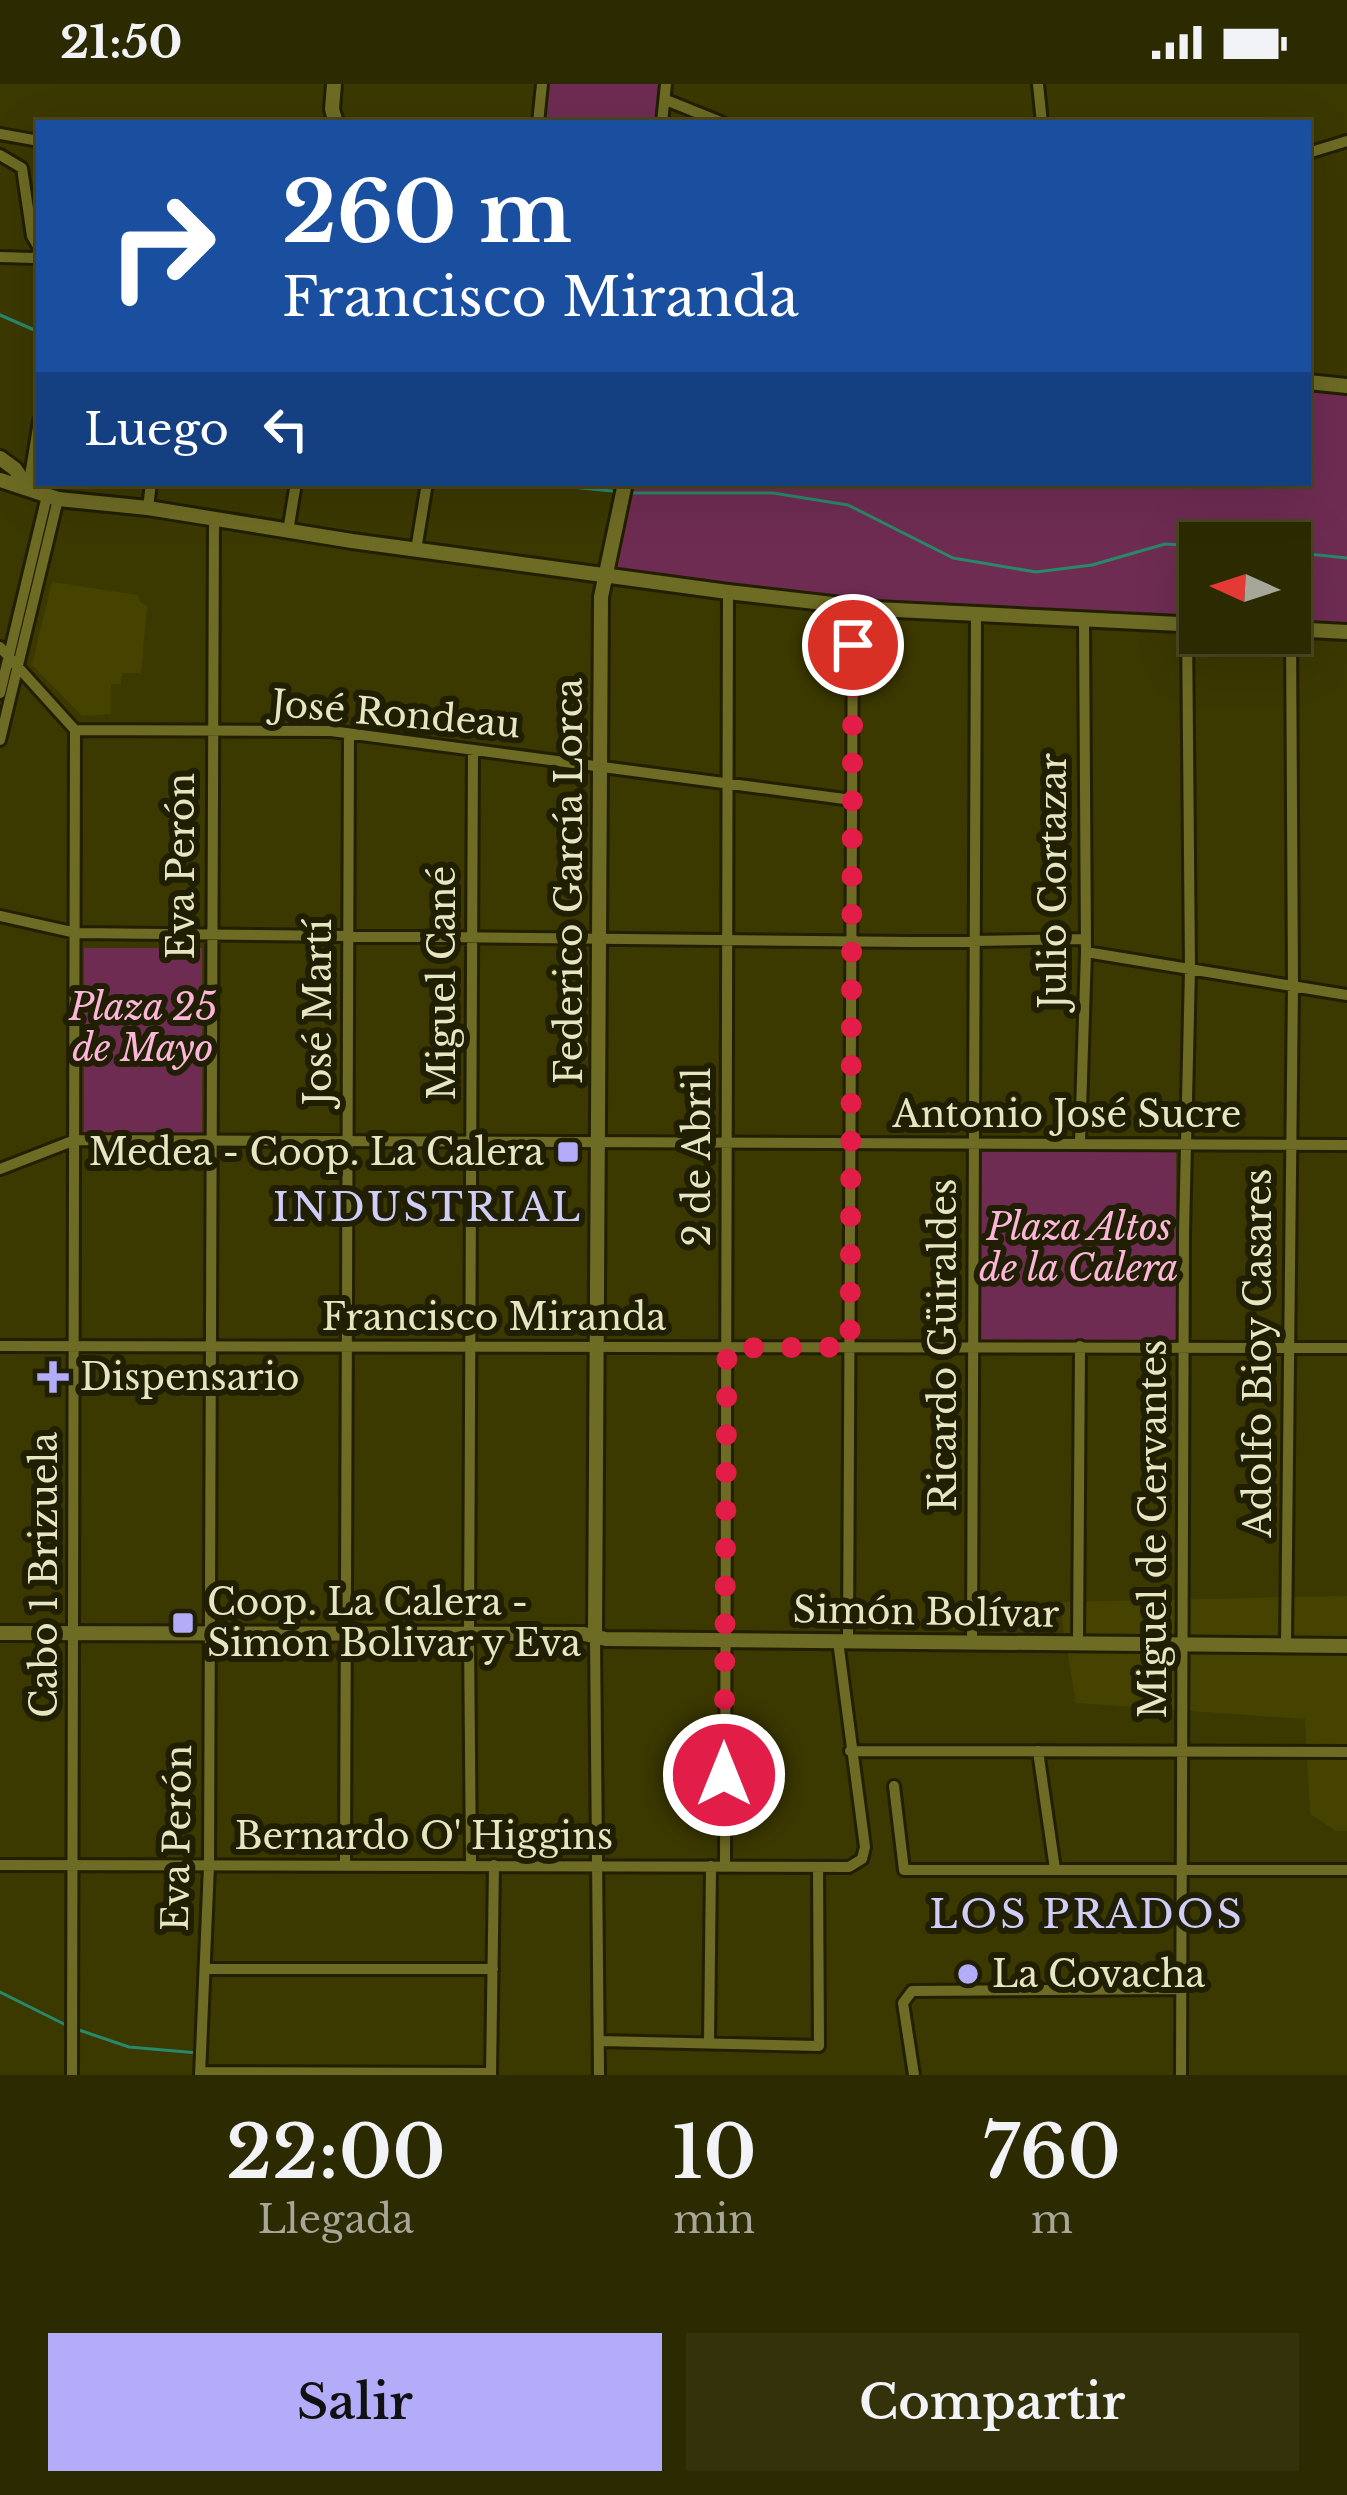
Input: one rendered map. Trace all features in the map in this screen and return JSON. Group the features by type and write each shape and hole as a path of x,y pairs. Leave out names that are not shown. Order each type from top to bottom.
{"street":[{"path":"334,84 336,120"},
{"path":"538,120 542,84"},
{"path":"663,120 666,84"},
{"path":"1038,84 1042,120"},
{"path":"666,100 715,120"},
{"path":"0,134 36,140"},
{"path":"1311,152 1347,141"},
{"path":"0,155 22,168 36,245"},
{"path":"0,257 33,259 36,255"},
{"path":"1311,382 1347,386"},
{"path":"28,488 36,439"},
{"path":"0,458 28,488"},
{"path":"0,480 53,497 728,592 976,615 1179,623"},
{"path":"148,508 151,486"},
{"path":"288,531 296,486"},
{"path":"416,550 427,486"},
{"name":"Federico García Lorca","path":"599,2075 595,1636 601,597 624,486"},
{"path":"0,693 53,497"},
{"name":"Eva Perón","path":"200,2073 208,1866 214,521"},
{"name":"2 de Abril","path":"709,2043 718,1866 727,1348 728,592"},
{"path":"853,606 850,1347 843,1642 850,1751 1347,1752"},
{"name":"Ricardo Güiraldes","path":"972,1643 976,615"},
{"name":"Julio Cortazar","path":"1080,1143 1086,945 1084,620"},
{"path":"1311,630 1347,632"},
{"name":"Miguel de Cervantes","path":"1181,2075 1194,654"},
{"name":"Adolfo Bioy Casares","path":"1286,1646 1293,986 1290,654"},
{"path":"7,660 75,730"},
{"path":"0,740 7,660"},
{"name":"José Rondeau","path":"75,730 349,734 852,800"},
{"name":"Cabo 1 Brizuela","path":"72,2075 75,730"},
{"name":"José Martí","path":"345,1866 349,734"},
{"name":"Miguel Cané","path":"472,1865 473,750"},
{"path":"0,916 76,933 977,938 1086,945 1190,969 1347,995"},
{"name":"Antonio José Sucre","path":"0,1169 75,1140 1347,1145"},
{"name":"Francisco Miranda","path":"0,1346 1347,1348"},
{"path":"1078,1644 1080,1346"},
{"name":"Simón Bolívar","path":"0,1633 1347,1646"},
{"path":"1037,1750 1055,1868"},
{"name":"Bernardo O' Higgins","path":"0,1865 849,1867 862,1859 865,1847 850,1751"},
{"path":"894,1786 904,1870 1347,1870"},
{"path":"200,2073 491,2074 494,1865"},
{"path":"599,2041 819,2046 818,1867"},
{"path":"205,1969 493,1969"},
{"path":"914,2075 903,2003 912,1991 1181,1989"}],"shaded area":[{"path":"52,582 138,595 147,606 141,673 122,673 121,684 111,684 111,714 82,716 32,665"},
{"path":"1347,1596 1347,1831 1336,1831 1310,1814 1305,1719 1076,1703 1059,1602"}],"green space":[{"path":"545,84 660,84 656,120 543,120"},
{"path":"1311,387 1347,391 1347,623 1311,622 1311,522 1179,522 1179,616 859,600 617,568 631,486 1311,486"},
{"name":"Plaza 25 de Mayo","path":"84,948 202,948 202,1133 84,1133"},
{"name":"Plaza Altos de la Calera","path":"981,1152 1176,1152 1176,1343 981,1343"}],"waterway":[{"path":"0,315 36,331"},
{"path":"561,486 612,491"},
{"path":"628,493 773,493 848,505 953,558 1036,572 1179,545"},
{"path":"1311,554 1347,558"},
{"path":"0,1992 70,2027"},
{"path":"79,2030 129,2047 198,2053"}],"place":[{"name":"Medea - Coop. La Calera","path":"568,1152"},
{"name":"Dispensario","path":"53,1377"},
{"name":"Coop. La Calera - Simon Bolivar y Eva","path":"183,1623"},
{"name":"La Covacha","path":"968,1974"}],"district":[{"name":"INDUSTRIAL","path":"428,1207"},
{"name":"LOS PRADOS","path":"1087,1914"}],"route":[{"path":"724,1775 727,1348 850,1347 853,645"}]}
